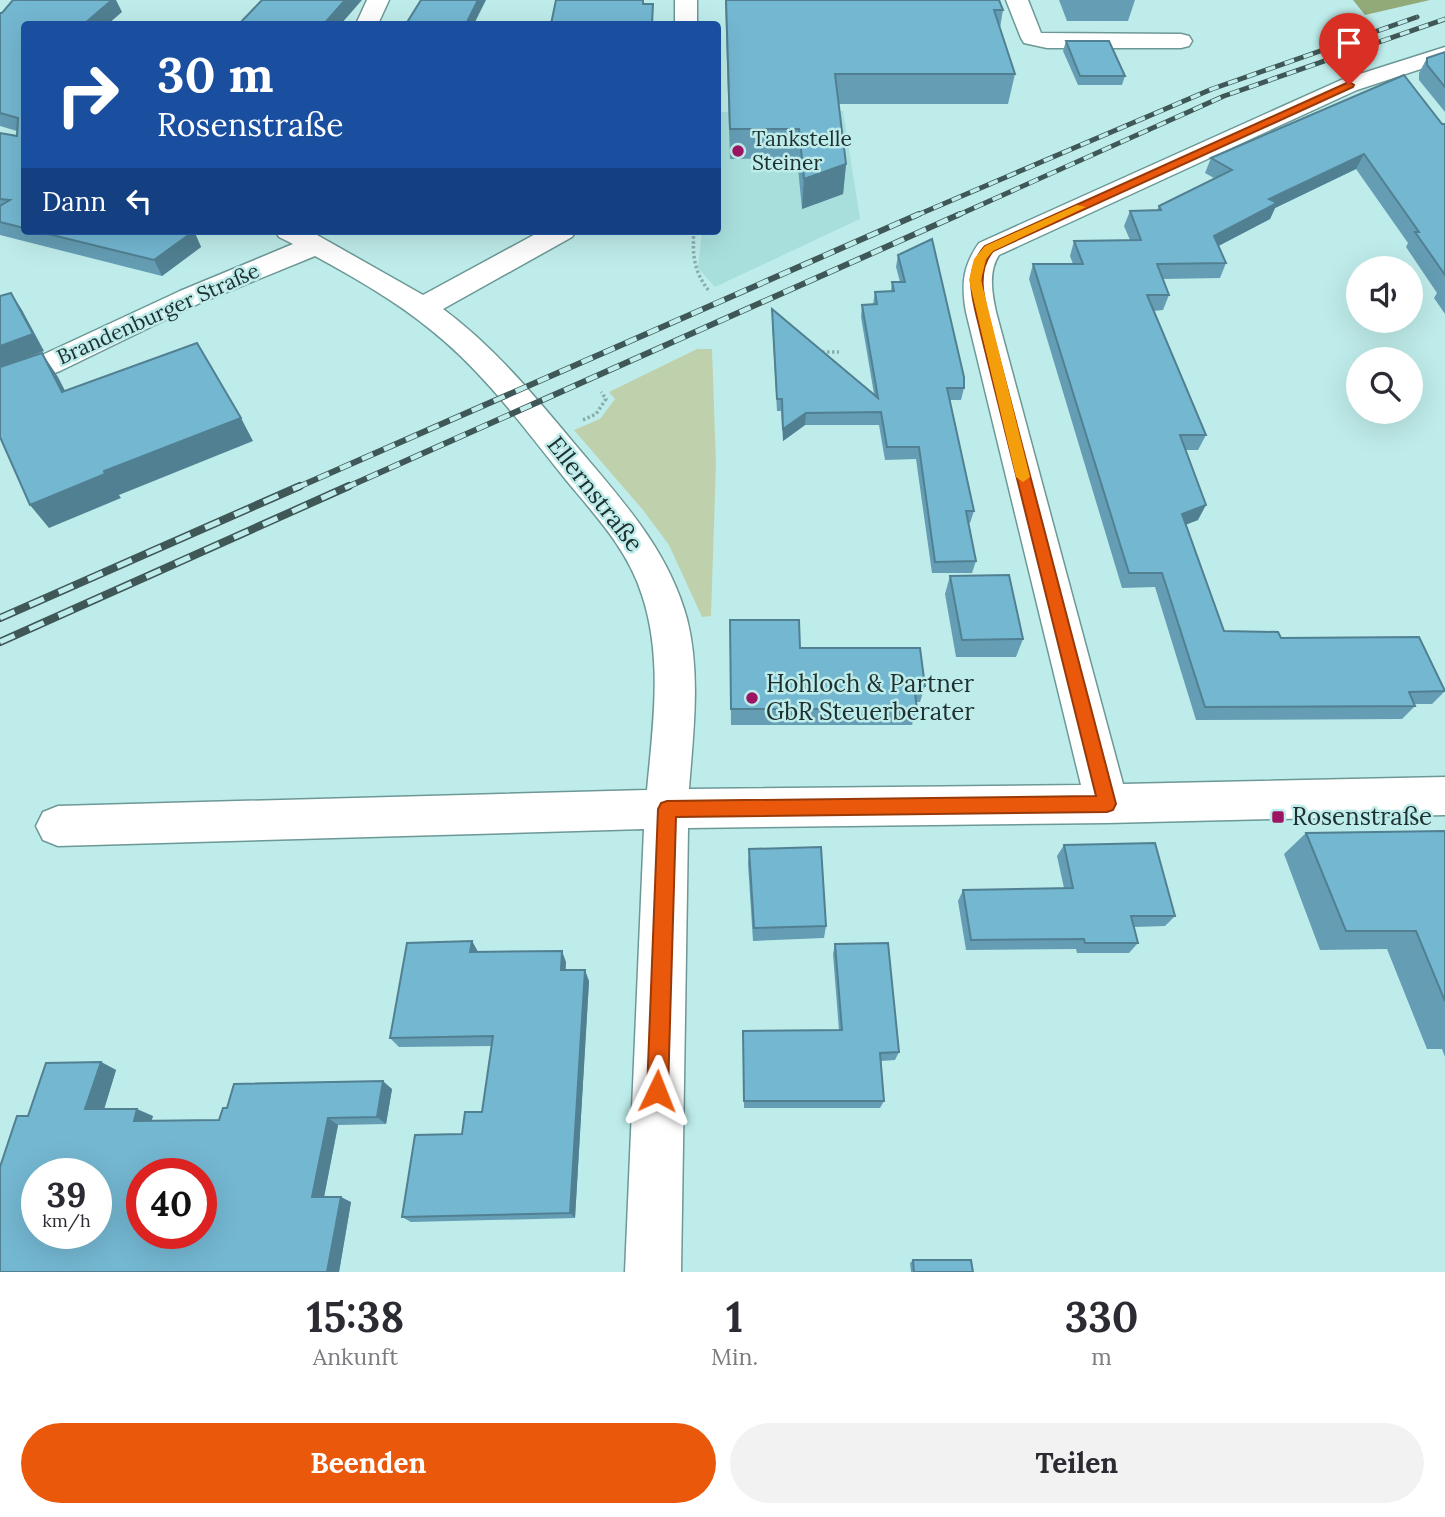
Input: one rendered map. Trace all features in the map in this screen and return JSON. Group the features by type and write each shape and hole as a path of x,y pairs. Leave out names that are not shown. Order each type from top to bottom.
{"street":[{"path":"368,21 378,0"},
{"path":"686,21 687,0"},
{"path":"1017,0 1032,38 1046,41 1181,41"},
{"path":"1107,804 988,340 975,280 980,259 989,249 1349,85 1403,78 1445,54"},
{"name":"Ellernstraße","path":"297,235 422,308 505,384 613,513 643,555 661,594 676,693 667,809 653,1272"},
{"path":"422,308 555,235"},
{"name":"Brandenburger Straße","path":"0,382 49,364 190,297 316,245"},
{"path":"58,826 667,809 1107,804 1445,796"}],"path":[{"path":"694,235 691,260 694,270 710,292"},
{"path":"814,352 839,352"},
{"path":"576,423 596,414 606,399 601,392"}],"shaded area":[{"path":"843,111 860,219 715,287 698,268 702,235 721,235 721,112"}],"green space":[{"path":"1353,0 1430,0 1365,15"},
{"path":"697,349 712,349 716,463 711,616 702,617 669,545 643,510 574,430 600,419 615,399 609,392"}],"building":[{"path":"13,0 112,0 88,21 21,21 21,227 0,222 0,206 10,200 0,199 0,133 17,136 18,118 0,113 2,13"},
{"path":"262,0 345,0 327,21 242,21"},
{"path":"421,0 478,0 468,21 408,21"},
{"path":"556,0 643,0 643,4 653,4 652,21 552,21"},
{"path":"726,0 999,0 1003,10 994,10 1015,74 835,74 846,164 804,179 799,129 730,129"},
{"path":"1066,41 1109,41 1125,76 1080,76"},
{"path":"1445,52 1445,87 1427,65 1427,58"},
{"path":"1404,75 1442,124 1445,124 1445,275 1415,232 1419,232 1364,154 1269,199 1277,203 1214,236 1226,263 1157,264 1169,295 1147,295 1206,435 1180,435 1206,505 1182,514 1224,631 1278,632 1281,638 1419,637 1445,691 1409,692 1415,706 1205,707 1162,573 1129,573 1033,264 1083,264 1074,241 1141,240 1130,211 1161,210 1159,206 1232,170 1211,158"},
{"path":"52,235 188,235 154,260"},
{"path":"932,239 964,377 964,388 947,388 974,511 966,511 976,561 935,562 919,447 887,447 881,412 806,413 783,429 782,399 777,399 772,309 878,398 862,305 877,304 875,292 894,291 892,282 905,282 898,255"},
{"path":"11,293 33,334 0,346 0,296"},
{"path":"197,343 241,418 104,471 105,474 30,505 0,437 0,367 42,353 62,392"},
{"path":"1009,575 1023,639 962,640 950,576"},
{"path":"730,620 799,620 800,648 920,648 925,686 914,686 917,709 731,709"},
{"path":"1445,831 1445,1001 1416,931 1346,931 1306,833"},
{"path":"1155,843 1175,916 1131,916 1138,943 1085,943 1084,939 971,940 963,890 1073,888 1064,845"},
{"path":"821,847 826,926 754,928 749,849"},
{"path":"472,941 470,952 562,951 561,970 585,970 570,1213 402,1217 415,1135 462,1134 465,1112 482,1112 493,1036 390,1038 407,943"},
{"path":"888,943 899,1052 880,1053 884,1101 744,1101 743,1031 842,1030 835,944"},
{"path":"101,1062 85,1109 137,1109 134,1121 219,1120 223,1108 227,1108 234,1084 383,1081 377,1117 328,1118 312,1197 341,1197 327,1272 0,1272 0,1167 17,1116 28,1116 46,1063"},
{"path":"913,1260 971,1260 973,1272 914,1272"}],"railway":[{"path":"915,216 1212,89 1417,17"},
{"path":"956,216 1224,96 1445,19"},
{"path":"296,488 919,214"},
{"path":"345,488 960,214"},
{"path":"0,618 300,486"},
{"path":"0,642 349,486"}],"slow traffic":[{"path":"1023,477 975,280 980,259 989,249 1080,207"}],"place":[{"name":"Tankstelle Steiner","path":"738,151"},
{"name":"Hohloch & Partner GbR Steuerberater","path":"752,698"},
{"name":"Rosenstraße","path":"1278,817"}],"route":[{"path":"657,1091 667,809 1107,804 987,334 975,280 980,259 989,249 1349,85"}]}
